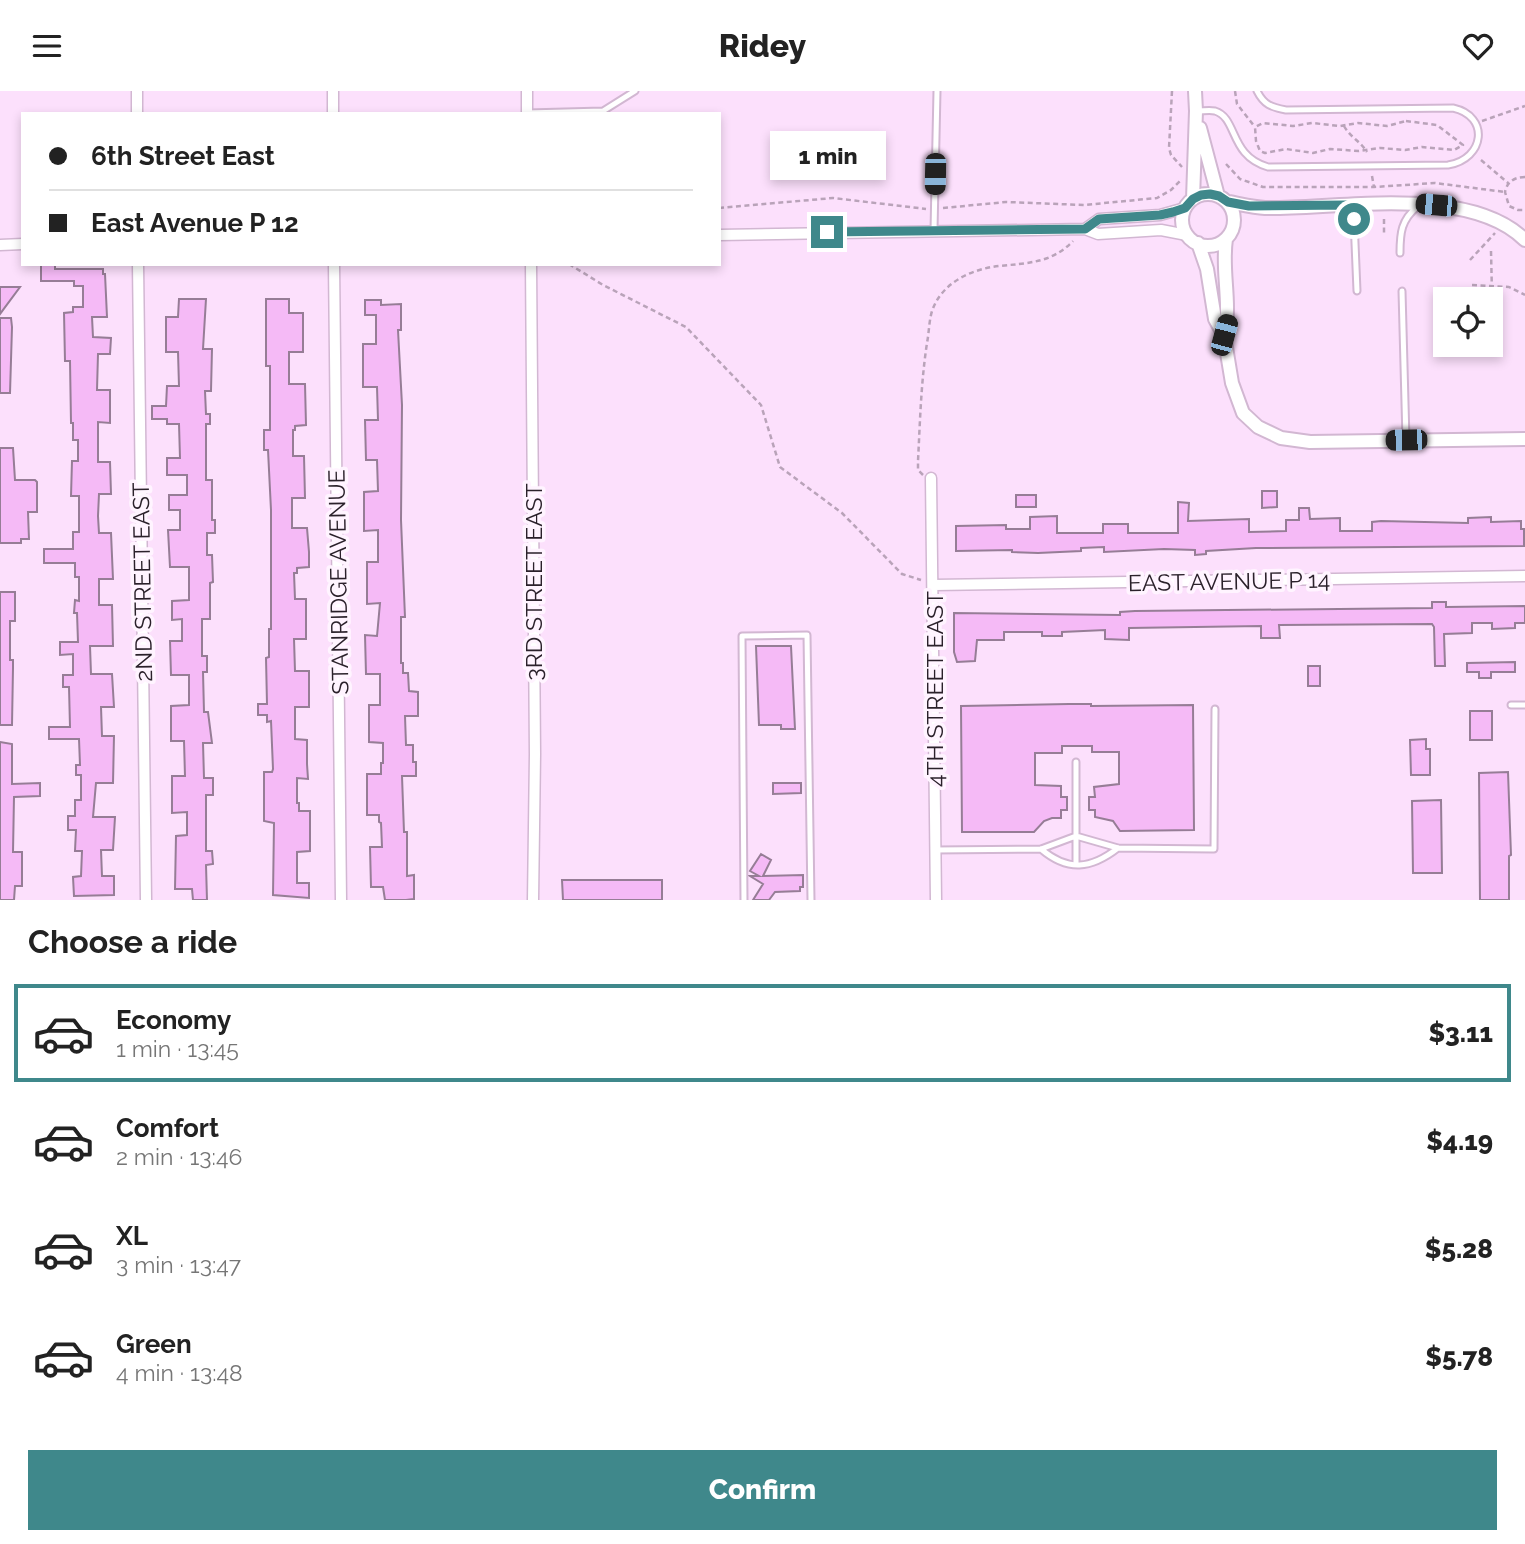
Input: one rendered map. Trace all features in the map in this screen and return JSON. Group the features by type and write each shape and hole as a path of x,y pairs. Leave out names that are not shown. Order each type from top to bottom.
{"street":[{"path":"137,91 137,112"},
{"path":"333,91 333,112"},
{"path":"527,91 527,112"},
{"path":"1187,235 1182,222 1189,204 1195,91"},
{"path":"1196,111 1223,199 1234,218 1224,254 1228,318 1224,335"},
{"path":"1085,229 1099,219 1160,215 1189,204 1201,195 1264,208 1420,204 1472,211 1492,218 1525,240"},
{"path":"721,235 1085,229 1098,234 1161,230 1187,235 1198,243 1213,245 1226,239"},
{"path":"1198,243 1208,269 1215,319 1224,335 1236,398 1243,412 1258,427 1281,438 1310,442 1525,439"},
{"path":"0,245 21,244"},
{"name":"2ND STREET EAST","path":"138,266 146,900"},
{"name":"STANRIDGE AVENUE","path":"334,266 341,900"},
{"name":"3RD STREET EAST","path":"531,266 535,754 533,900"},
{"name":"4TH STREET EAST","path":"931,478 936,900"},
{"name":"EAST AVENUE P 14","path":"934,585 1525,576"}],"lane":[{"path":"565,112 603,111 635,91"},
{"path":"934,230 937,91"},
{"path":"1196,111 1215,111 1222,115 1244,154 1254,163 1268,167 1458,163 1473,153 1478,134 1476,123 1463,110 1286,110 1270,107 1261,100 1257,91"},
{"path":"1401,253 1404,220 1420,204"},
{"path":"1346,205 1354,219 1357,291"},
{"path":"1402,291 1406,440"},
{"path":"744,900 742,636 807,635 811,900"},
{"path":"1511,705 1525,705"},
{"path":"935,850 1041,849 1076,836 1118,848 1214,849 1215,709"},
{"path":"1076,762 1076,865"},
{"path":"1041,849 1056,862 1076,865 1102,860 1118,848"}],"path":[{"path":"721,208 833,198 934,209 1006,202 1077,205 1157,198 1171,190 1184,174 1182,166 1171,155 1172,91"},
{"path":"1235,91 1237,104 1255,127 1257,146 1265,153 1286,149 1313,153 1330,149 1367,151 1422,147 1454,150 1463,145 1433,124 1406,121 1387,126 1312,123 1293,127 1263,123 1255,127"},
{"path":"1476,123 1525,106"},
{"path":"1343,126 1367,151"},
{"path":"1481,160 1508,183"},
{"path":"1226,165 1240,179 1263,187 1374,187 1435,183 1504,193"},
{"path":"1372,176 1376,195"},
{"path":"1525,177 1518,177 1508,183 1504,193 1509,206 1525,210"},
{"path":"1384,219 1384,236"},
{"path":"931,478 920,474 918,461 924,366 933,311 943,294 959,278 980,268 1045,261 1060,254 1085,229"},
{"path":"1470,260 1495,233"},
{"path":"1492,251 1492,286"},
{"path":"572,266 686,327 761,405 780,467 842,513 902,573 934,585"},
{"path":"1472,285 1509,287 1525,295"}],"building":[{"path":"41,266 55,266 55,269 103,269 105,274 107,317 92,317 93,337 111,338 110,354 98,354 97,390 110,390 110,423 98,422 98,462 110,462 111,494 99,494 98,516 99,533 111,533 113,579 99,579 99,605 112,605 113,646 90,646 91,674 112,674 114,707 101,707 102,736 114,736 113,783 96,783 93,817 115,817 113,850 101,850 102,876 114,876 114,895 74,896 73,877 81,876 82,851 75,851 76,830 68,830 68,816 75,816 75,800 81,800 81,775 76,775 76,765 80,765 79,739 49,739 49,727 70,727 69,687 63,687 63,675 73,675 73,654 60,655 60,642 78,642 77,613 74,613 75,600 79,601 79,577 75,577 75,563 44,563 44,549 73,549 73,532 79,532 79,496 71,496 72,461 78,461 78,440 73,440 71,423 70,361 65,361 64,313 73,312 73,307 83,307 83,286 74,286 74,281 41,281"},
{"path":"0,287 20,287 0,314"},
{"path":"179,299 206,299 203,349 212,349 211,391 205,391 206,414 210,414 210,424 206,424 206,480 212,480 212,520 215,520 215,533 207,533 207,555 212,555 213,582 210,583 210,619 202,619 202,656 207,656 207,672 203,672 204,712 208,712 212,743 203,743 204,778 213,778 213,795 206,795 206,851 212,851 213,864 206,865 207,900 193,900 192,889 175,889 176,836 187,835 187,812 172,813 172,776 185,776 184,741 171,741 171,706 189,705 189,675 171,675 170,641 182,641 182,619 172,620 172,601 189,600 189,567 170,567 168,530 180,530 180,510 169,510 169,495 187,495 187,475 167,475 167,458 180,458 179,424 167,424 167,419 152,419 152,406 166,406 167,386 179,386 178,352 166,352 166,317 178,317"},
{"path":"266,299 289,299 289,313 303,313 303,352 289,352 289,384 305,384 306,425 295,426 293,430 293,456 304,456 305,498 292,498 292,528 307,528 309,552 309,567 297,568 297,573 294,573 295,599 306,599 306,639 294,639 295,671 309,671 309,707 295,707 295,739 307,740 308,779 297,778 297,803 299,811 310,811 310,851 297,852 297,883 309,883 309,898 273,895 274,823 264,821 264,772 272,772 273,769 271,721 267,722 267,715 258,715 258,704 267,704 266,658 269,657 271,629 271,510 268,450 264,450 264,430 270,430"},
{"path":"365,300 381,300 381,305 401,304 401,330 398,330 402,405 401,520 405,617 401,617 401,663 403,673 408,673 409,691 418,692 418,716 405,716 406,745 413,745 413,762 416,762 416,776 402,776 404,832 407,832 407,876 414,875 414,899 406,900 385,900 383,887 371,887 370,847 382,847 379,815 367,815 367,774 381,774 383,743 369,742 369,705 380,705 380,674 366,674 365,635 377,636 380,603 367,604 367,562 378,562 378,530 364,531 364,492 378,491 377,460 366,460 365,420 378,420 377,387 363,387 363,344 376,344 376,315 365,315"},
{"path":"0,318 11,318 10,393 0,393"},
{"path":"0,448 13,448 15,480 37,482 37,512 28,512 29,539 21,539 21,543 0,543"},
{"path":"1262,491 1277,491 1277,507 1262,508"},
{"path":"1016,495 1036,495 1036,507 1016,507"},
{"path":"1178,502 1189,503 1188,521 1249,519 1249,532 1286,531 1286,520 1299,520 1299,508 1309,508 1310,519 1340,518 1340,531 1372,531 1372,522 1381,521 1468,523 1468,518 1491,517 1491,522 1521,521 1524,546 1256,548 1206,551 1206,554 1195,555 1195,550 1104,552 1104,547 1038,553 1012,550 956,551 956,526 1006,525 1006,529 1030,529 1030,517 1057,516 1057,533 1103,533 1103,524 1128,524 1128,533 1178,533"},
{"path":"0,592 15,592 15,621 10,621 10,660 13,660 12,725 0,725"},
{"path":"1432,602 1446,602 1446,607 1525,606 1525,623 1515,623 1515,628 1492,629 1492,623 1472,623 1472,633 1444,634 1445,666 1435,666 1432,624 1279,625 1280,638 1261,638 1261,626 1129,628 1129,640 1105,639 1105,630 1062,632 1062,636 1042,636 1042,632 1004,632 1004,640 977,640 975,661 957,662 954,652 954,613 1120,615 1120,612 1135,611 1432,608"},
{"path":"756,646 791,646 795,729 781,729 781,725 759,725"},
{"path":"1515,662 1515,672 1491,672 1491,678 1479,678 1479,672 1467,672 1467,663"},
{"path":"1308,666 1320,666 1320,686 1308,686"},
{"path":"1193,705 1194,830 1120,831 1113,821 1095,817 1095,810 1089,810 1089,797 1095,797 1094,787 1119,784 1119,752 1092,752 1092,746 1062,746 1062,753 1035,753 1035,785 1061,786 1061,797 1067,797 1067,810 1061,810 1061,818 1044,821 1034,832 962,832 961,706"},
{"path":"1470,711 1492,711 1492,740 1470,740"},
{"path":"1426,739 1426,749 1430,749 1430,775 1411,775 1410,740"},
{"path":"0,742 12,744 12,784 40,783 40,796 14,797 13,852 22,852 22,886 15,886 14,900 0,900"},
{"path":"1508,772 1511,855 1509,900 1480,900 1479,773"},
{"path":"773,783 801,783 801,793 773,794"},
{"path":"1441,800 1442,873 1413,873 1412,801"},
{"path":"761,854 771,860 763,876 803,875 803,887 800,887 800,891 775,892 769,900 753,900 763,884 750,876 759,876 750,871"},
{"path":"562,880 662,880 662,900 563,900"}],"route":[{"path":"827,232 1085,229 1099,219 1173,212 1185,208 1201,195 1210,194 1228,202 1264,208 1346,205 1354,219"}]}
